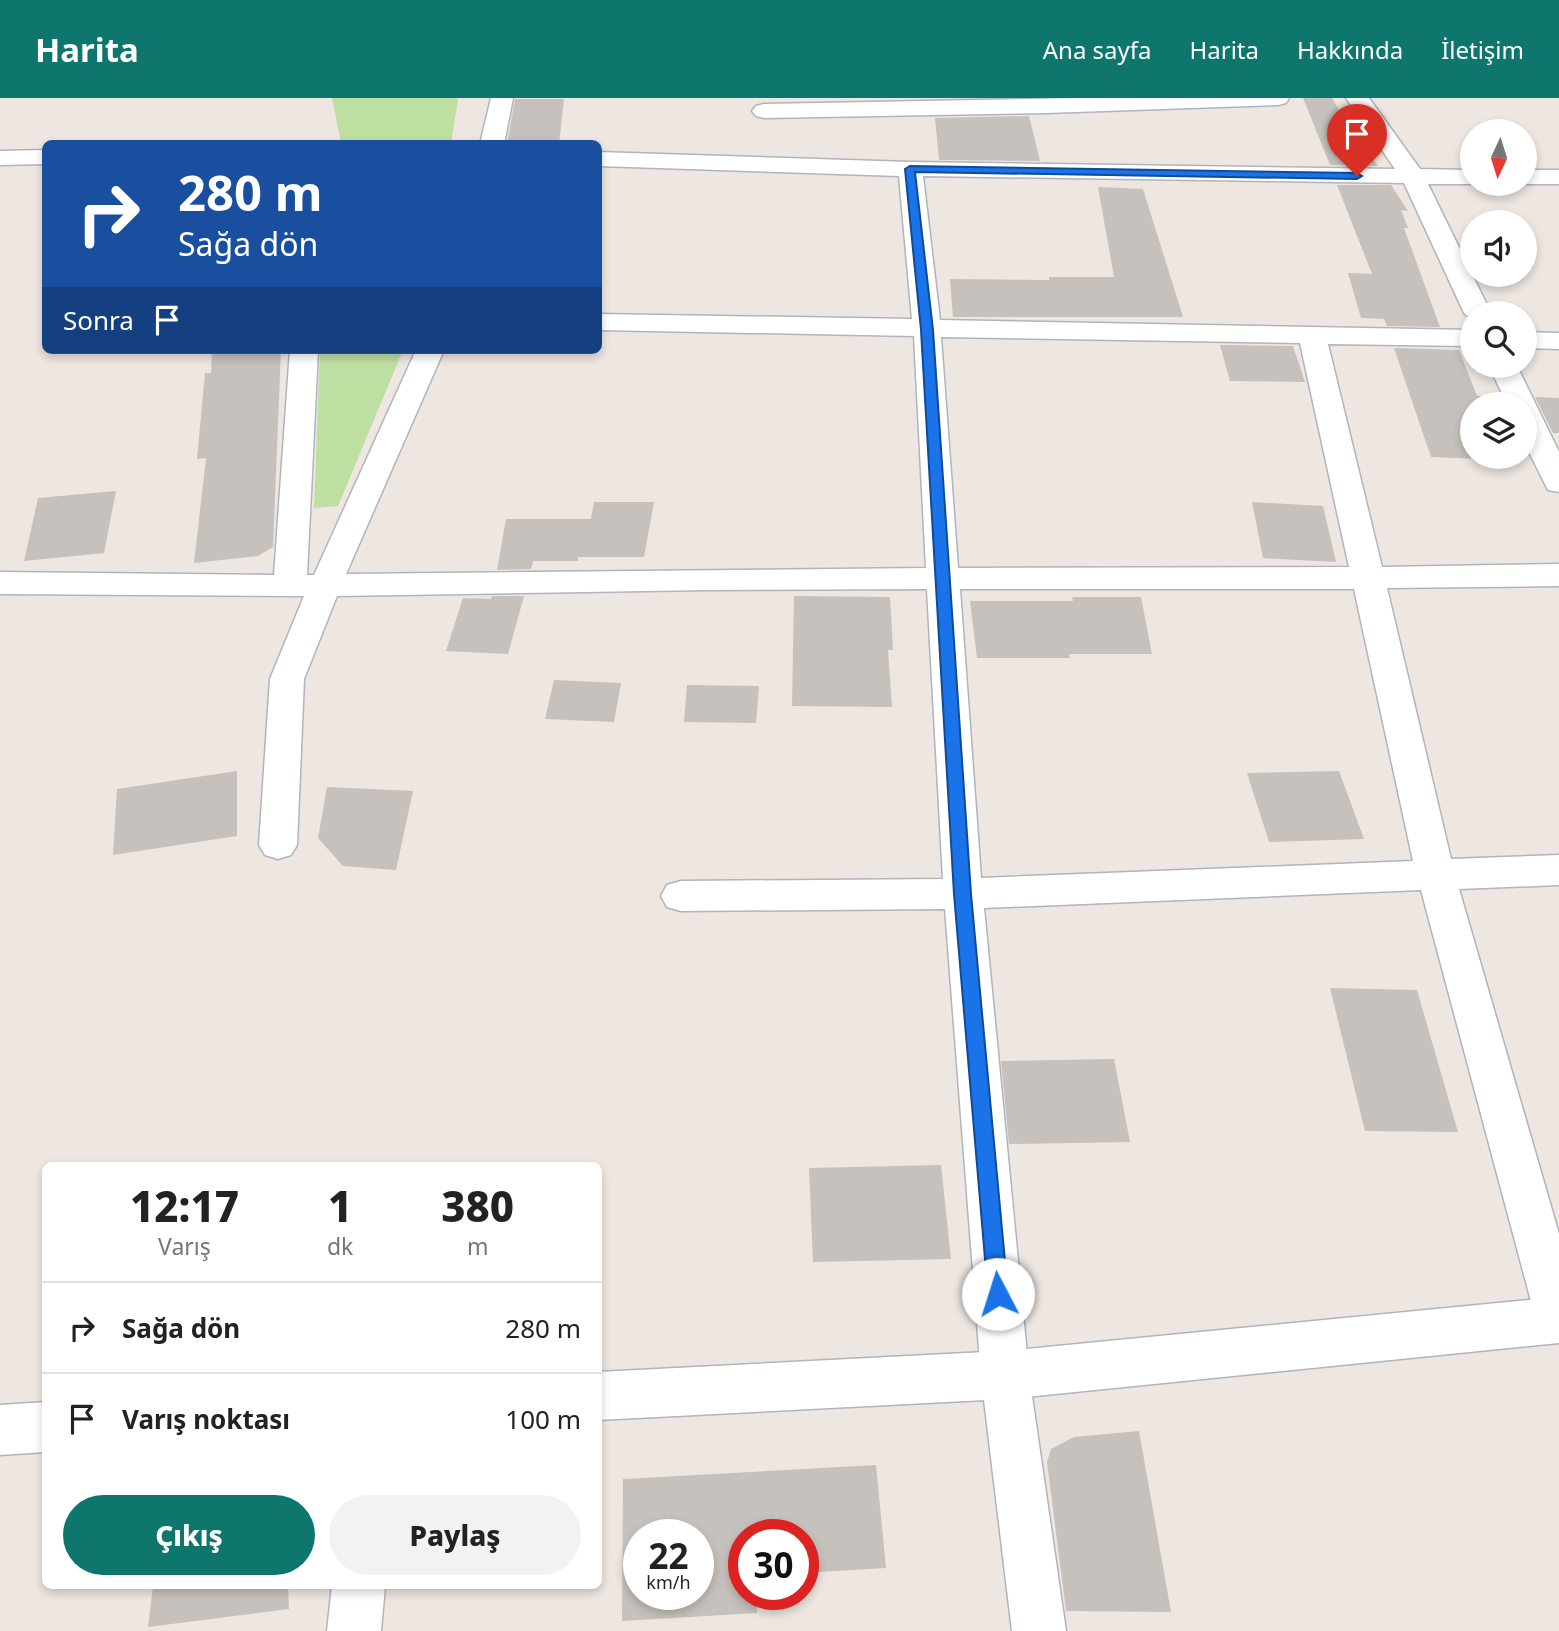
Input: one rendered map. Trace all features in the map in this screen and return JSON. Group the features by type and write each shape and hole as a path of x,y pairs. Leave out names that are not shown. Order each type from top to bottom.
{"street":[{"path":"493,140 502,98"},
{"path":"771,166 762,104 1278,98"},
{"path":"1357,98 1413,177 1472,301"},
{"path":"0,158 42,157"},
{"path":"602,159 910,169 1460,177"},
{"path":"910,169 927,330 962,894 1005,1375 1039,1631"},
{"path":"1537,177 1559,177"},
{"path":"602,322 1460,338"},
{"path":"602,1396 1005,1375 1559,1318 1436,876 1312,334"},
{"path":"1537,340 1559,341"},
{"path":"290,586 304,354"},
{"path":"278,845 287,679 325,586 428,354"},
{"path":"1537,438 1559,483"},
{"path":"0,583 325,586 943,578 1559,575"},
{"path":"681,896 962,894 1559,870"},
{"path":"0,1430 42,1427"},
{"path":"354,1631 359,1589"}],"green space":[{"path":"332,98 458,100 451,140 340,140"},
{"path":"320,354 401,354 338,506 314,508"}],"building":[{"path":"1303,98 1332,98 1356,139 1359,139 1378,166 1330,165"},
{"path":"515,99 564,99 559,140 508,140"},
{"path":"1029,116 1040,161 939,160 935,118"},
{"path":"1337,185 1391,185 1408,211 1401,210 1408,228 1404,228 1440,327 1387,326 1384,319 1361,318 1348,273 1372,274"},
{"path":"1098,187 1143,189 1183,317 953,317 950,279 1049,280 1049,277 1114,277"},
{"path":"1220,345 1293,346 1305,382 1230,381"},
{"path":"1394,348 1459,350 1460,378 1470,378 1475,392 1460,392 1460,458 1431,457"},
{"path":"212,354 281,354 273,547 258,556 194,563 206,458 197,459 205,373 211,373"},
{"path":"1537,397 1559,398 1559,433 1553,433"},
{"path":"116,491 104,553 24,561 38,498"},
{"path":"594,502 654,502 644,557 578,557 578,561 533,561 531,569 497,570 506,519 591,519"},
{"path":"1252,502 1323,506 1336,562 1263,558"},
{"path":"492,596 524,596 508,654 446,651 463,598 491,599"},
{"path":"794,596 890,597 893,650 888,650 892,707 792,706"},
{"path":"1072,597 1141,597 1152,654 1069,654 1070,658 977,658 970,601 1073,601"},
{"path":"554,680 621,683 614,722 545,719"},
{"path":"687,685 759,686 756,723 684,722"},
{"path":"237,771 237,836 113,855 117,789"},
{"path":"1339,771 1364,839 1269,842 1247,773"},
{"path":"327,787 413,791 396,870 343,866 318,838"},
{"path":"1330,988 1417,990 1458,1132 1365,1131"},
{"path":"1114,1059 1130,1142 1009,1144 1001,1061"},
{"path":"941,1165 951,1259 813,1262 809,1168"},
{"path":"1139,1431 1171,1612 1066,1611 1047,1462 1051,1449 1074,1437"},
{"path":"876,1465 886,1568 819,1572 819,1519 728,1519 728,1610 757,1610 757,1613 622,1621 623,1479"},
{"path":"153,1589 288,1589 289,1609 148,1627"}],"route":[{"path":"998,1294 962,894 927,330 910,169 1357,176"}]}
